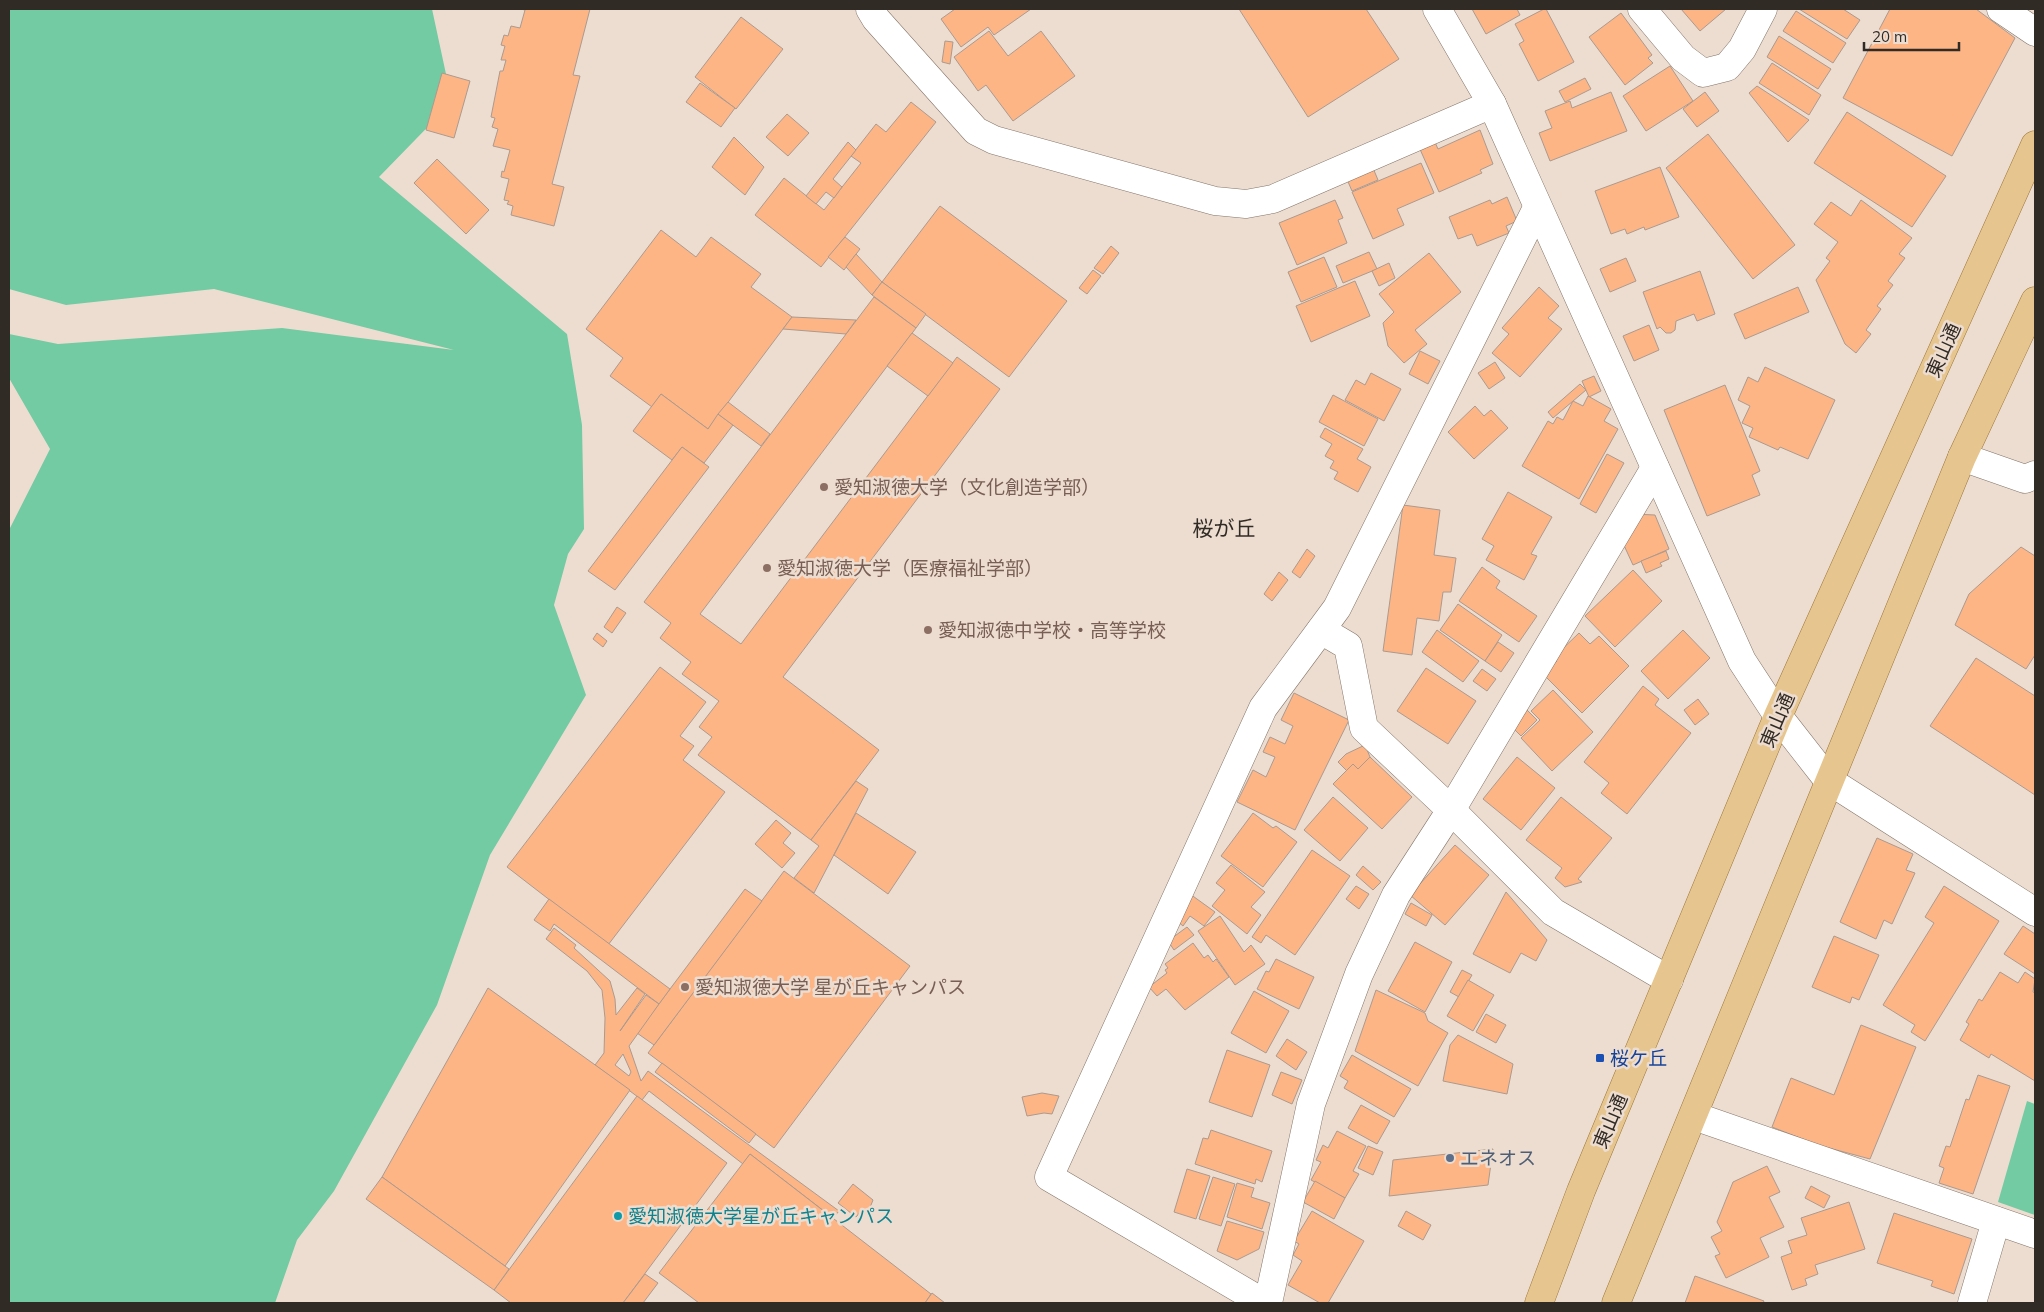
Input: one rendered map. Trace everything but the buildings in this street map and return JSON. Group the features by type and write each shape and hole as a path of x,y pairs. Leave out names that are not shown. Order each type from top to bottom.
{"main road":[{"name":"東山通","path":"1540,1303 1581,1191 1778,716 2035,145"},
{"path":"1616,1303 1694,1116 1828,780 1878,666 1962,457 2035,301"}],"street":[{"path":"870,9 876,19 976,131 994,140 1215,201 1246,204 1273,199 1492,104"},
{"path":"1437,9 1492,104 1537,208 1742,661 1778,716 1828,780 2035,912"},
{"path":"1642,9 1684,58 1703,73 1727,67 1742,49 1762,9"},
{"path":"2001,9 2035,32"},
{"path":"1264,1303 1049,1177 1263,708 1337,608 1537,208"},
{"path":"1962,457 2026,479 2035,475"},
{"path":"1268,1303 1311,1104 1359,974 1396,895 1451,810 1655,468"},
{"path":"1320,630 1348,646 1364,728 1451,810 1553,912 1669,980"},
{"path":"1694,1116 2035,1234"},
{"path":"1972,1303 1996,1221"}],"green space":[{"path":"9,9 432,9 452,102 379,177 567,334 582,425 584,529 568,554 554,605 586,695 490,855 437,1005 334,1191 297,1240 275,1303 9,1303 9,530 50,449 9,378 9,334 58,344 282,328 454,350 214,289 66,305 9,289"},
{"path":"2027,1101 2035,1104 2035,1215 1998,1202"}],"place":[{"name":"愛知淑徳大学（文化創造学部）","path":"824,487"},
{"name":"愛知淑徳大学（医療福祉学部）","path":"767,568"},
{"name":"愛知淑徳中学校・高等学校","path":"928,630"},
{"name":"愛知淑徳大学 星が丘キャンパス","path":"685,987"},
{"name":"桜ケ丘","path":"1600,1058"},
{"name":"エネオス","path":"1450,1158"},
{"name":"愛知淑徳大学星が丘キャンパス","path":"618,1216"}],"district":[{"name":"桜が丘","path":"1224,528"}]}
